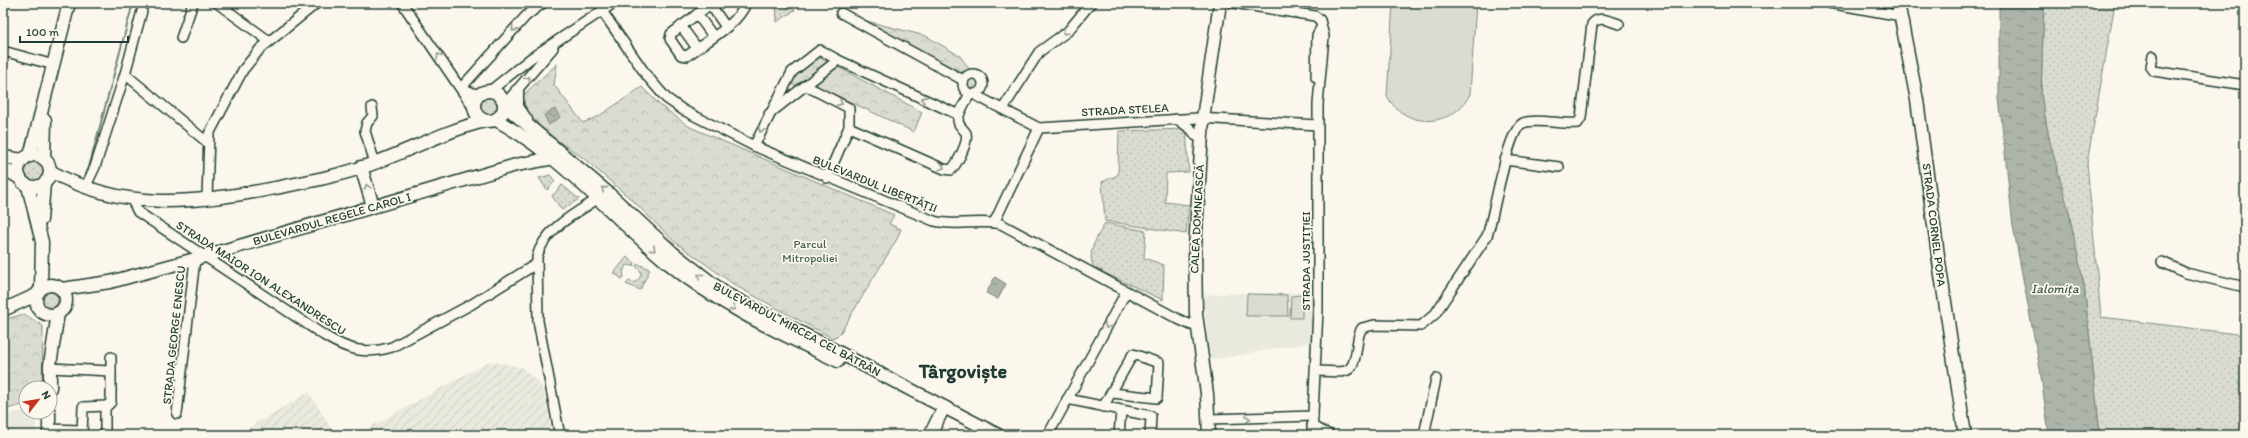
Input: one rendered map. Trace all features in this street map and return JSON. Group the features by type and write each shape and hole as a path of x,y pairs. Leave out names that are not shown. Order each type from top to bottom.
{"main road":[{"path":"50,367 58,313 66,303 65,296 59,287 19,169 26,158 46,99 69,3"},
{"name":"CALEA DOMNEASCĂ","path":"1209,435 1209,419 1204,371 1194,325 1195,248 1200,118 1214,3"},
{"name":"CALEA DOMNEASCĂ","path":"1203,435 1190,258 1196,136 1220,3"},
{"name":"STRADA CORNEL POPA","path":"1898,3 1916,94 1939,263 1965,435"},
{"path":"517,91 518,107 532,129"},
{"path":"3,168 24,182 36,187 45,184 84,188 132,200 166,202 207,199 279,187 375,163 456,128 491,121 503,114 504,105 498,94 484,93 474,108 456,128"},
{"path":"46,99 44,159 50,170 84,188"},
{"name":"BULEVARDUL MIRCEA CEL BĂTRÂN","path":"504,105 607,192 673,254 720,290 942,411 981,435"},
{"path":"474,108 478,117 491,121"},
{"name":"BULEVARDUL MIRCEA CEL BĂTRÂN","path":"491,121 519,132 554,158 666,262 717,299 746,316 942,411 998,435"},
{"path":"519,132 528,146 528,155 523,163"},
{"path":"3,157 26,158 36,156 44,159"},
{"name":"BULEVARDUL REGELE CAROL I","path":"59,287 69,290 110,282 199,258 523,163 554,158"},
{"path":"362,167 373,206"},
{"path":"50,170 45,184 38,291 35,301 42,312 50,367 50,380"},
{"name":"BULEVARDUL REGELE CAROL I","path":"66,303 110,282"},
{"path":"3,312 49,284 59,287"},
{"path":"3,312 58,313"},
{"path":"930,435 942,411"},
{"path":"49,432 50,420"}],"street":[{"path":"181,38 193,3"},
{"path":"217,3 269,41"},
{"path":"207,199 208,143 211,128 243,70 250,59 269,41 317,3"},
{"path":"402,3 474,108"},
{"path":"461,88 526,16 543,3"},
{"path":"461,88 484,93 531,58 557,43 614,3"},
{"path":"726,27 712,7 708,6 671,34 670,39 681,55 687,56 726,27 742,13 746,3"},
{"path":"1006,109 1039,52 1068,31 1091,3"},
{"name":"STRADA JUSTIȚIEI","path":"1233,3 1315,16 1320,20 1324,36 1322,77 1319,88 1319,280 1316,371 1312,431"},
{"path":"1829,3 1901,16"},
{"path":"84,188 95,167 125,74 142,11"},
{"name":"BULEVARDUL LIBERTĂȚII","path":"602,11 647,76 666,98 698,118 754,146 934,222 954,225 994,223 1006,226 1126,292 1194,325"},
{"path":"841,13 963,80"},
{"path":"697,14 713,36"},
{"path":"1316,371 1347,371 1352,369 1355,364 1359,333 1362,328 1374,326 1421,326 1435,314 1487,236 1492,222 1505,160 1518,128 1524,123 1578,123 1581,118 1592,24 1595,20 1602,19 1619,24"},
{"path":"681,26 697,48"},
{"path":"504,105 557,43"},
{"path":"754,146 769,114 792,72 820,50 838,60 957,114"},
{"path":"3,51 54,65"},
{"path":"2153,56 2151,67 2154,70 2245,85"},
{"path":"769,114 838,60"},
{"path":"125,74 208,143"},
{"path":"969,93 978,93 982,88 983,81 978,75 970,74 963,80 963,86 969,93 1006,109 1039,128 994,223"},
{"path":"806,86 849,108 849,127 827,178"},
{"path":"982,88 1006,109"},
{"path":"849,127 944,169 950,170 954,166 966,139 965,132 959,125 957,114 969,93"},
{"path":"372,107 373,116 367,123 365,131 375,163"},
{"name":"STRADA STELEA","path":"1039,128 1200,118 1318,126"},
{"path":"1177,119 1191,129 1196,136"},
{"path":"1505,160 1559,167"},
{"path":"559,431 539,328 536,264 539,249 551,232 598,198"},
{"name":"STRADA MAIOR ION ALEXANDRESCU","path":"132,200 138,212 199,258 338,343 351,349 367,352 392,347 433,327 536,264"},
{"name":"STRADA GEORGE ENESCU","path":"178,414 199,258"},
{"path":"2162,262 2186,273 2245,287"},
{"path":"1048,435 1126,292"},
{"path":"1103,407 1133,354 1159,363 1157,398 1112,392"},
{"path":"49,432 82,432 83,407 106,406 111,402 111,357"},
{"path":"50,367 111,371"},
{"path":"1424,435 1436,379"},
{"path":"1067,400 1151,416 1150,435"},
{"path":"106,406 106,435"},
{"path":"1119,435 1121,411"},
{"path":"1209,419 1313,416"},
{"path":"1312,431 1330,435"}],"shaded area":[{"path":"1240,293 1312,293 1312,342 1210,360 1203,295"},
{"path":"490,361 521,367 540,383 545,395 553,435 356,435"},
{"path":"309,392 335,435 236,435"},
{"path":"18,412 18,420 35,420 36,435 3,435 3,416"}],"green space":[{"path":"776,3 795,10 777,22"},
{"path":"1393,3 1476,3 1470,94 1463,105 1453,113 1441,119 1417,119 1405,115 1395,107 1387,96"},
{"path":"2044,3 2115,3 2087,163 2101,317 2245,335 2245,435 2100,435 2084,285 2049,138 2041,95"},
{"path":"854,18 926,36 960,56 970,70 961,72"},
{"path":"817,56 922,112 914,132 804,80 795,86 790,82 794,75"},
{"name":"Parcul Mitropoliei","path":"557,64 554,85 583,123 599,116 642,87 661,106 690,127 894,215 889,224 901,229 897,239 839,335 832,338 736,286 675,242 631,199 582,157 546,133 521,105 522,96"},
{"path":"970,77 976,77 980,81 980,87 976,91 970,91 966,87 966,81"},
{"path":"485,96 493,96 499,102 499,110 493,116 485,116 479,110 479,102"},
{"path":"1186,129 1189,172 1166,173 1165,202 1189,205 1186,234 1105,221 1102,182 1118,175 1119,131"},
{"path":"30,161 38,161 44,167 44,175 38,181 30,181 24,175 24,167"},
{"path":"550,175 555,181 547,190 539,178"},
{"path":"562,185 579,199 562,210 552,196"},
{"path":"1105,223 1146,231 1144,258 1164,265 1163,300 1094,268 1091,256 1092,251"},
{"path":"627,257 635,263 634,266 626,265 623,272 624,277 622,279 614,273"},
{"path":"638,264 650,269 640,290 626,284 629,281 633,283 635,282 640,277 641,272 636,266"},
{"path":"50,292 56,294 58,300 56,306 50,308 44,306 42,300 44,294"},
{"path":"1247,294 1287,295 1288,316 1246,316"},
{"path":"1302,295 1302,318 1290,318 1291,296"},
{"path":"24,314 43,326 42,380 18,380 18,406 3,410 3,320"}],"water":[{"name":"Ialomița","path":"1999,3 2044,3 2041,95 2049,138 2068,208 2084,285 2100,435 2049,435 2040,369 2013,226 1999,98"},
{"path":"555,109 560,117 549,125 544,115"},
{"path":"995,277 1006,284 998,299 986,293"}],"waterway":[{"path":"88,171 133,3"}],"district":[{"name":"Târgoviște","path":"963,371"}]}
